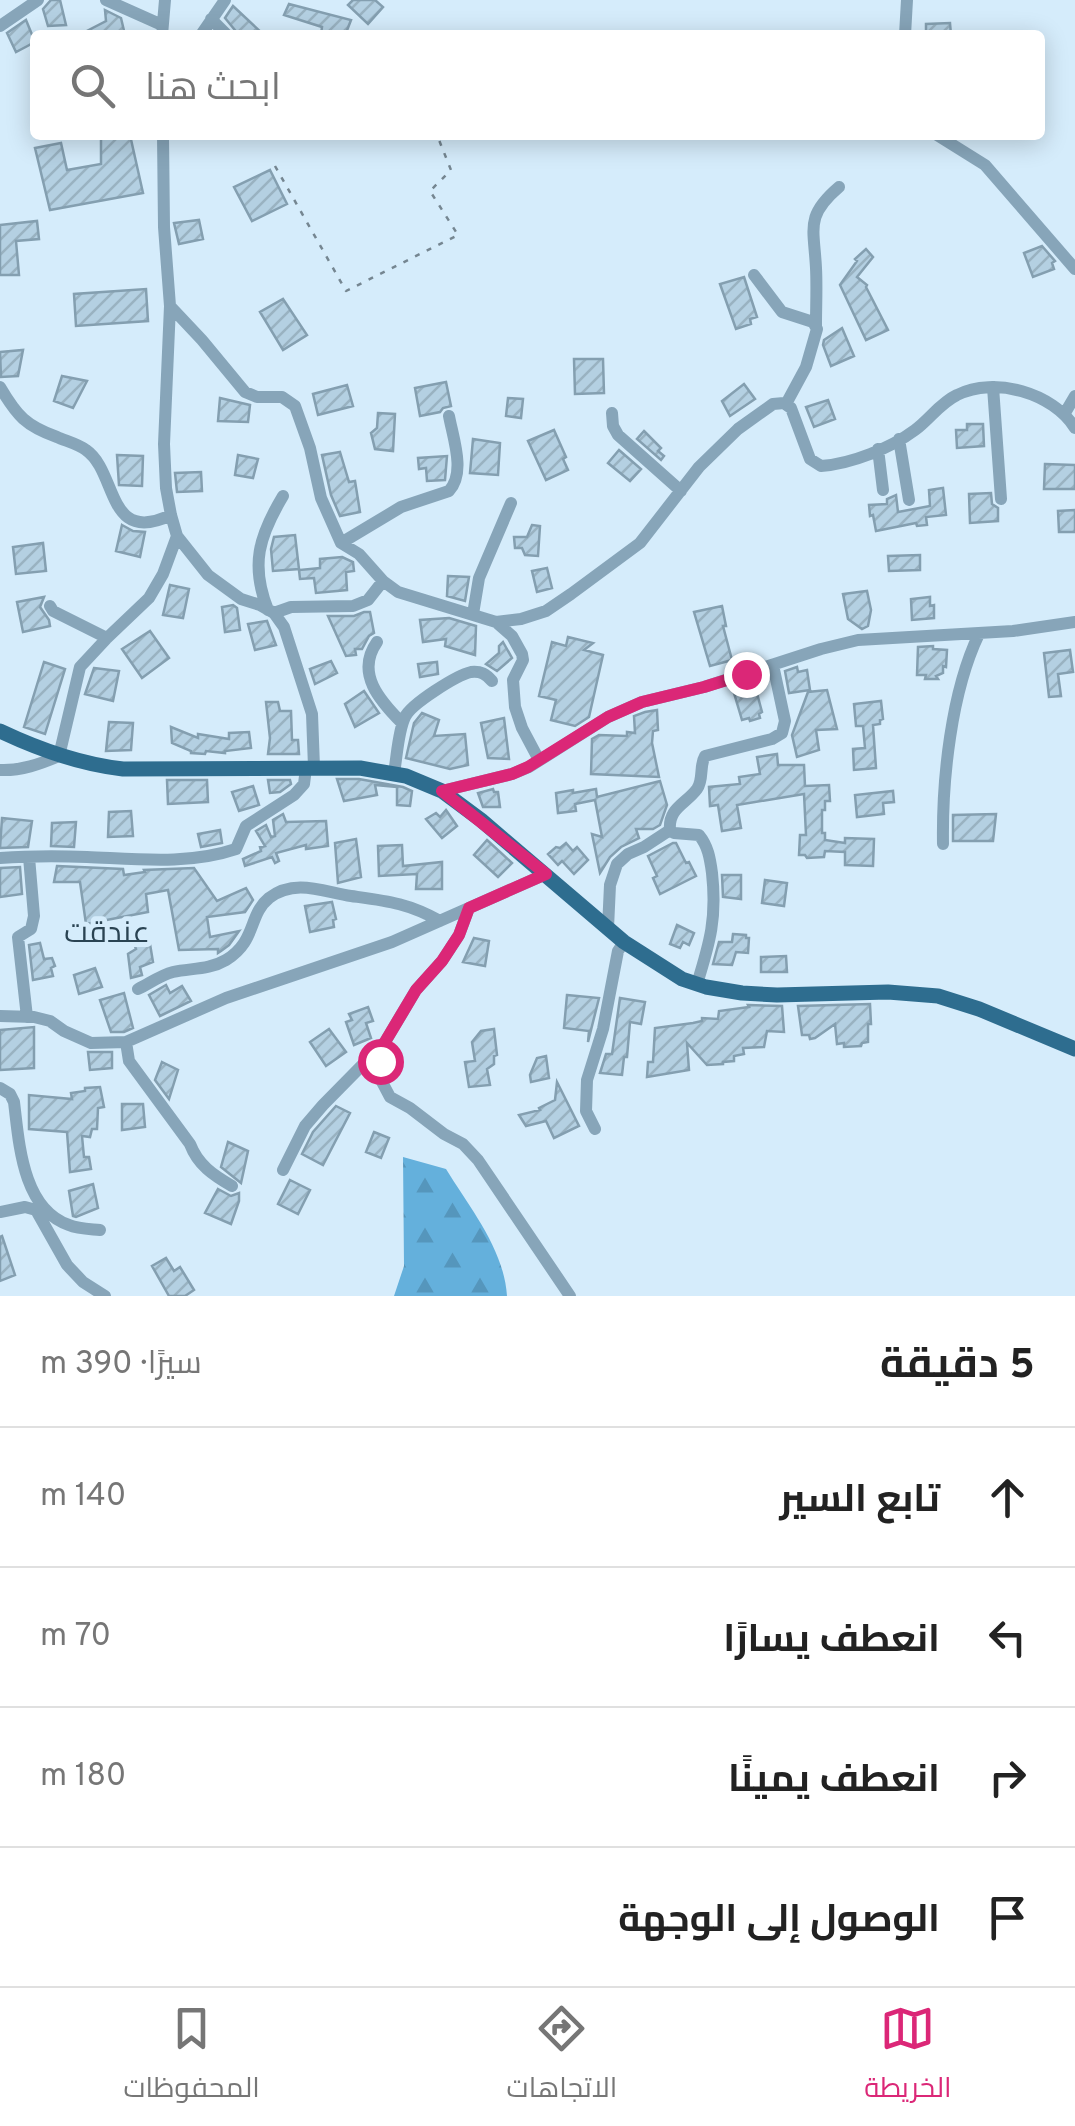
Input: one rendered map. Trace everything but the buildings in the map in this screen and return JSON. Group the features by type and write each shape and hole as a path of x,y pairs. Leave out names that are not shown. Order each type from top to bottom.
{"main road":[{"path":"0,731 59,756 123,770 360,768 394,773 442,791 624,942 682,979 732,992 777,995 888,992 938,996 1075,1049"}],"street":[{"path":"0,26 38,0"},
{"path":"106,0 162,30 165,0"},
{"path":"204,30 225,0"},
{"path":"905,30 906,0"},
{"path":"211,19 222,30"},
{"path":"162,140 170,306 164,444 166,488 177,536 208,575 241,599 271,612 291,606 353,606 368,600 383,581"},
{"path":"945,140 985,165 1075,269"},
{"path":"786,404 817,334 812,224 819,205 839,187"},
{"path":"754,274 782,312 816,325"},
{"path":"170,306 245,392 256,397 282,397 295,406 310,448 321,498 341,543 359,554 398,592 496,622 512,636 523,660 512,688 515,707 539,760"},
{"path":"0,387 11,407 32,428 87,450 96,459 116,506 128,517 156,522 171,516"},
{"path":"993,387 1002,499"},
{"path":"496,622 546,611 640,543 712,452 770,406 779,403 792,408 806,450 816,465 836,464 899,439 913,432 953,396 968,390 1018,390 1071,405 1075,428"},
{"path":"612,413 618,435 681,492"},
{"path":"341,543 402,506 454,486 456,455 449,416"},
{"path":"899,439 908,500"},
{"path":"878,449 884,490"},
{"path":"0,858 174,860 220,855 236,850 246,826 294,795 304,784 310,768 312,714 284,626 271,612 258,576 267,523 283,496"},
{"path":"474,614 479,578 511,503"},
{"path":"0,770 11,771 59,756 77,676 85,660 149,598 177,536"},
{"path":"50,606 107,638"},
{"path":"442,791 512,774 608,717 642,702 858,640 979,634 1075,622"},
{"path":"943,844 942,797 958,701 979,634"},
{"path":"377,642 367,667 371,682 378,698 402,723"},
{"path":"670,830 669,821 675,810 700,785 705,756 772,738 784,731 773,665"},
{"path":"394,773 407,712 467,673 486,674 492,681"},
{"path":"608,928 610,884 617,864 670,830"},
{"path":"670,830 699,835 711,865 714,926 697,984"},
{"path":"27,1016 18,937 31,929 34,916 29,857"},
{"path":"0,1016 50,1021 91,1043 126,1042 226,998 392,942 546,874"},
{"path":"138,989 166,974 225,960 246,944 267,900 298,887 399,902 440,921"},
{"path":"283,1170 305,1126 385,1042 416,990 459,935 469,908"},
{"path":"595,1129 586,1111 587,1080 603,1029 618,952 624,942"},
{"path":"126,1042 129,1061 190,1144 196,1159 232,1186"},
{"path":"385,1042 380,1061 382,1080 390,1097 463,1144 478,1160 570,1296"},
{"path":"0,1088 14,1102 28,1184 52,1217 70,1226 100,1230"},
{"path":"0,1212 36,1210 67,1264 83,1282 106,1296"}],"path":[{"path":"275,166 346,292 458,235 430,191 451,170 439,140"}],"green space":[{"path":"403,1157 446,1169 493,1245 507,1296 394,1296 404,1266"}],"district":[{"name":"عندقت","path":"107,934"}],"route":[{"path":"380,1061 385,1042 416,990 459,935 469,908 546,874 442,791 528,767 608,717 642,702 746,674"}]}
